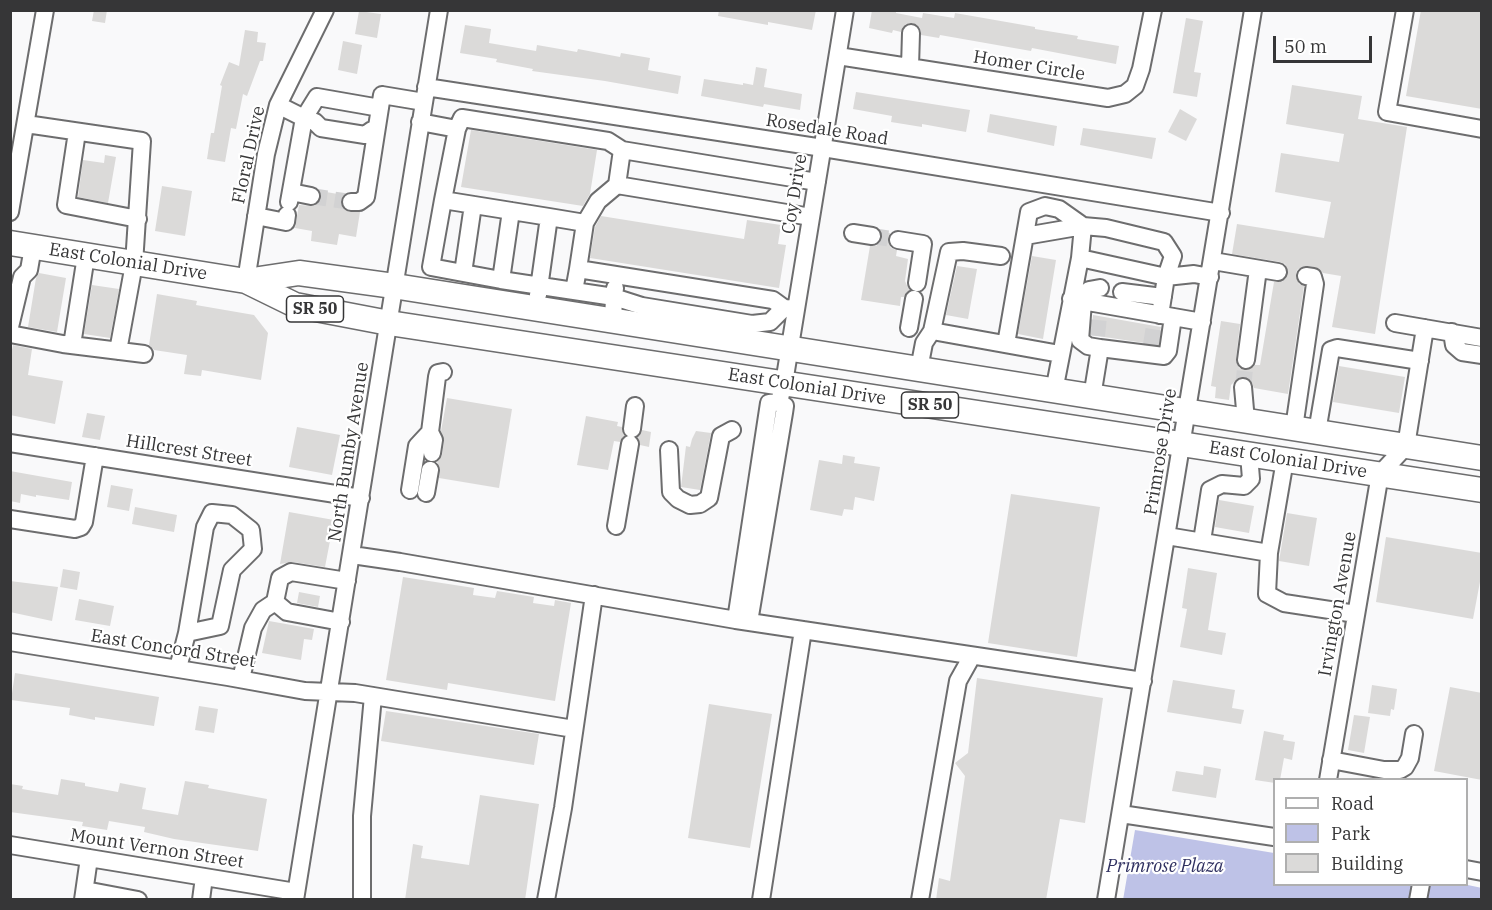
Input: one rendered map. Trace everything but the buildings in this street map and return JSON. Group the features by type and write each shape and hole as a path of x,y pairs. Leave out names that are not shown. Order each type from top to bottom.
{"highway":[{"name":"East Colonial Drive","path":"22,245 246,281 296,305 782,393 1182,444 1482,490"},
{"name":"East Colonial Drive","path":"246,281 299,273 536,309 613,309 789,349 1482,458"}],"street":[{"path":"10,212 45,10"},
{"path":"306,10 320,18"},
{"name":"North Bumby Avenue","path":"296,896 439,10"},
{"name":"Coy Drive","path":"742,621 785,406 782,393 789,349 790,308 812,217 845,10"},
{"name":"Homer Circle","path":"838,56 1108,98 1125,94 1135,86 1142,69 1153,10"},
{"name":"Primrose Drive","path":"1106,900 1253,10"},
{"path":"1405,10 1387,112 1482,129"},
{"name":"Floral Drive","path":"246,281 266,154 278,105 320,18"},
{"path":"910,67 911,33"},
{"name":"Rosedale Road","path":"380,108 382,95 425,95 822,148 1221,213"},
{"path":"256,216 286,222 309,120 317,97 380,108 374,131 366,197 359,202 351,202"},
{"path":"278,105 321,128 365,135 374,131"},
{"path":"578,269 773,300 790,308 770,322 752,324 642,306 613,309 574,291 430,267 457,129 462,118 608,141 622,150 817,182"},
{"path":"420,122 457,129"},
{"path":"26,124 142,141 134,264 118,351"},
{"path":"77,132 66,205 138,219"},
{"path":"574,291 585,223 598,201 617,185 622,150"},
{"path":"617,185 812,217"},
{"path":"289,203 311,196"},
{"path":"443,200 585,223"},
{"path":"463,273 473,205"},
{"path":"1006,344 1029,212 1045,206 1059,209 1083,226"},
{"path":"501,280 510,211"},
{"path":"536,309 549,216"},
{"path":"1025,236 1083,226 1106,228 1164,242 1173,256 1166,277 1161,318 1167,354 1161,357 1150,350 1080,340 1095,307 1080,258 1083,226"},
{"path":"853,233 872,236"},
{"path":"898,240 923,244 909,328"},
{"path":"10,327 22,277 29,270 22,245"},
{"path":"919,369 924,343 932,331 949,252 963,251 1001,256"},
{"path":"72,345 86,256"},
{"path":"1080,258 1166,277 1194,274 1211,269 1258,269 1313,277 1315,284 1305,430"},
{"path":"1246,360 1258,269"},
{"path":"613,309 617,275"},
{"path":"1095,307 1089,291 1100,288"},
{"path":"1122,292 1163,297"},
{"path":"1095,307 1202,322"},
{"path":"1054,391 1060,354 1095,307"},
{"path":"1395,323 1482,338"},
{"path":"1380,474 1406,446 1425,328"},
{"path":"932,331 1060,354"},
{"path":"1452,332 1455,345 1462,352 1482,355"},
{"path":"10,334 144,354"},
{"path":"1092,397 1101,343"},
{"path":"1305,430 1331,350 1337,348 1420,361"},
{"path":"430,432 417,446 419,492 428,461 437,377 438,373 443,372"},
{"path":"1243,387 1246,421"},
{"path":"616,526 636,406"},
{"path":"669,450 671,492 678,499 690,505 700,504 709,498 711,492 721,436 732,430"},
{"name":"Hillcrest Street","path":"10,443 361,498"},
{"path":"1202,541 1210,490 1222,484 1244,486 1251,479 1249,454"},
{"path":"10,519 75,529 81,527 84,522 95,456"},
{"path":"1285,460 1269,553 1267,594 1284,603 1356,614"},
{"name":"Irvington Avenue","path":"1328,778 1380,474"},
{"path":"178,669 187,633 205,528 212,513 232,515 251,530 253,549 232,570 220,626 187,633"},
{"path":"1167,536 1269,553"},
{"path":"352,555 742,621 1143,681"},
{"path":"241,679 253,628 263,610 275,602 280,578 291,572 348,581"},
{"path":"546,900 563,808 594,595"},
{"path":"275,602 287,612 341,622"},
{"path":"761,900 803,630"},
{"name":"East Concord Street","path":"10,642 305,691 373,696 574,729"},
{"path":"920,900 958,681 972,657"},
{"path":"362,900 363,816 373,696"},
{"path":"1331,760 1384,770 1400,770 1405,767 1410,758 1414,734"},
{"path":"1121,814 1273,837"},
{"name":"Mount Vernon Street","path":"10,844 204,877 296,896"},
{"path":"89,858 84,895 138,900"},
{"path":"201,900 204,877"}],"green space":[{"name":"Primrose Plaza","path":"1135,830 1273,853 1273,886 1468,885 1482,888 1481,900 1123,900"}],"tunnel":[{"path":"311,196 351,202"},
{"path":"872,236 898,240"},
{"path":"1097,336 1099,316"},
{"path":"1151,345 1154,326"},
{"path":"1243,387 1246,360"}]}
